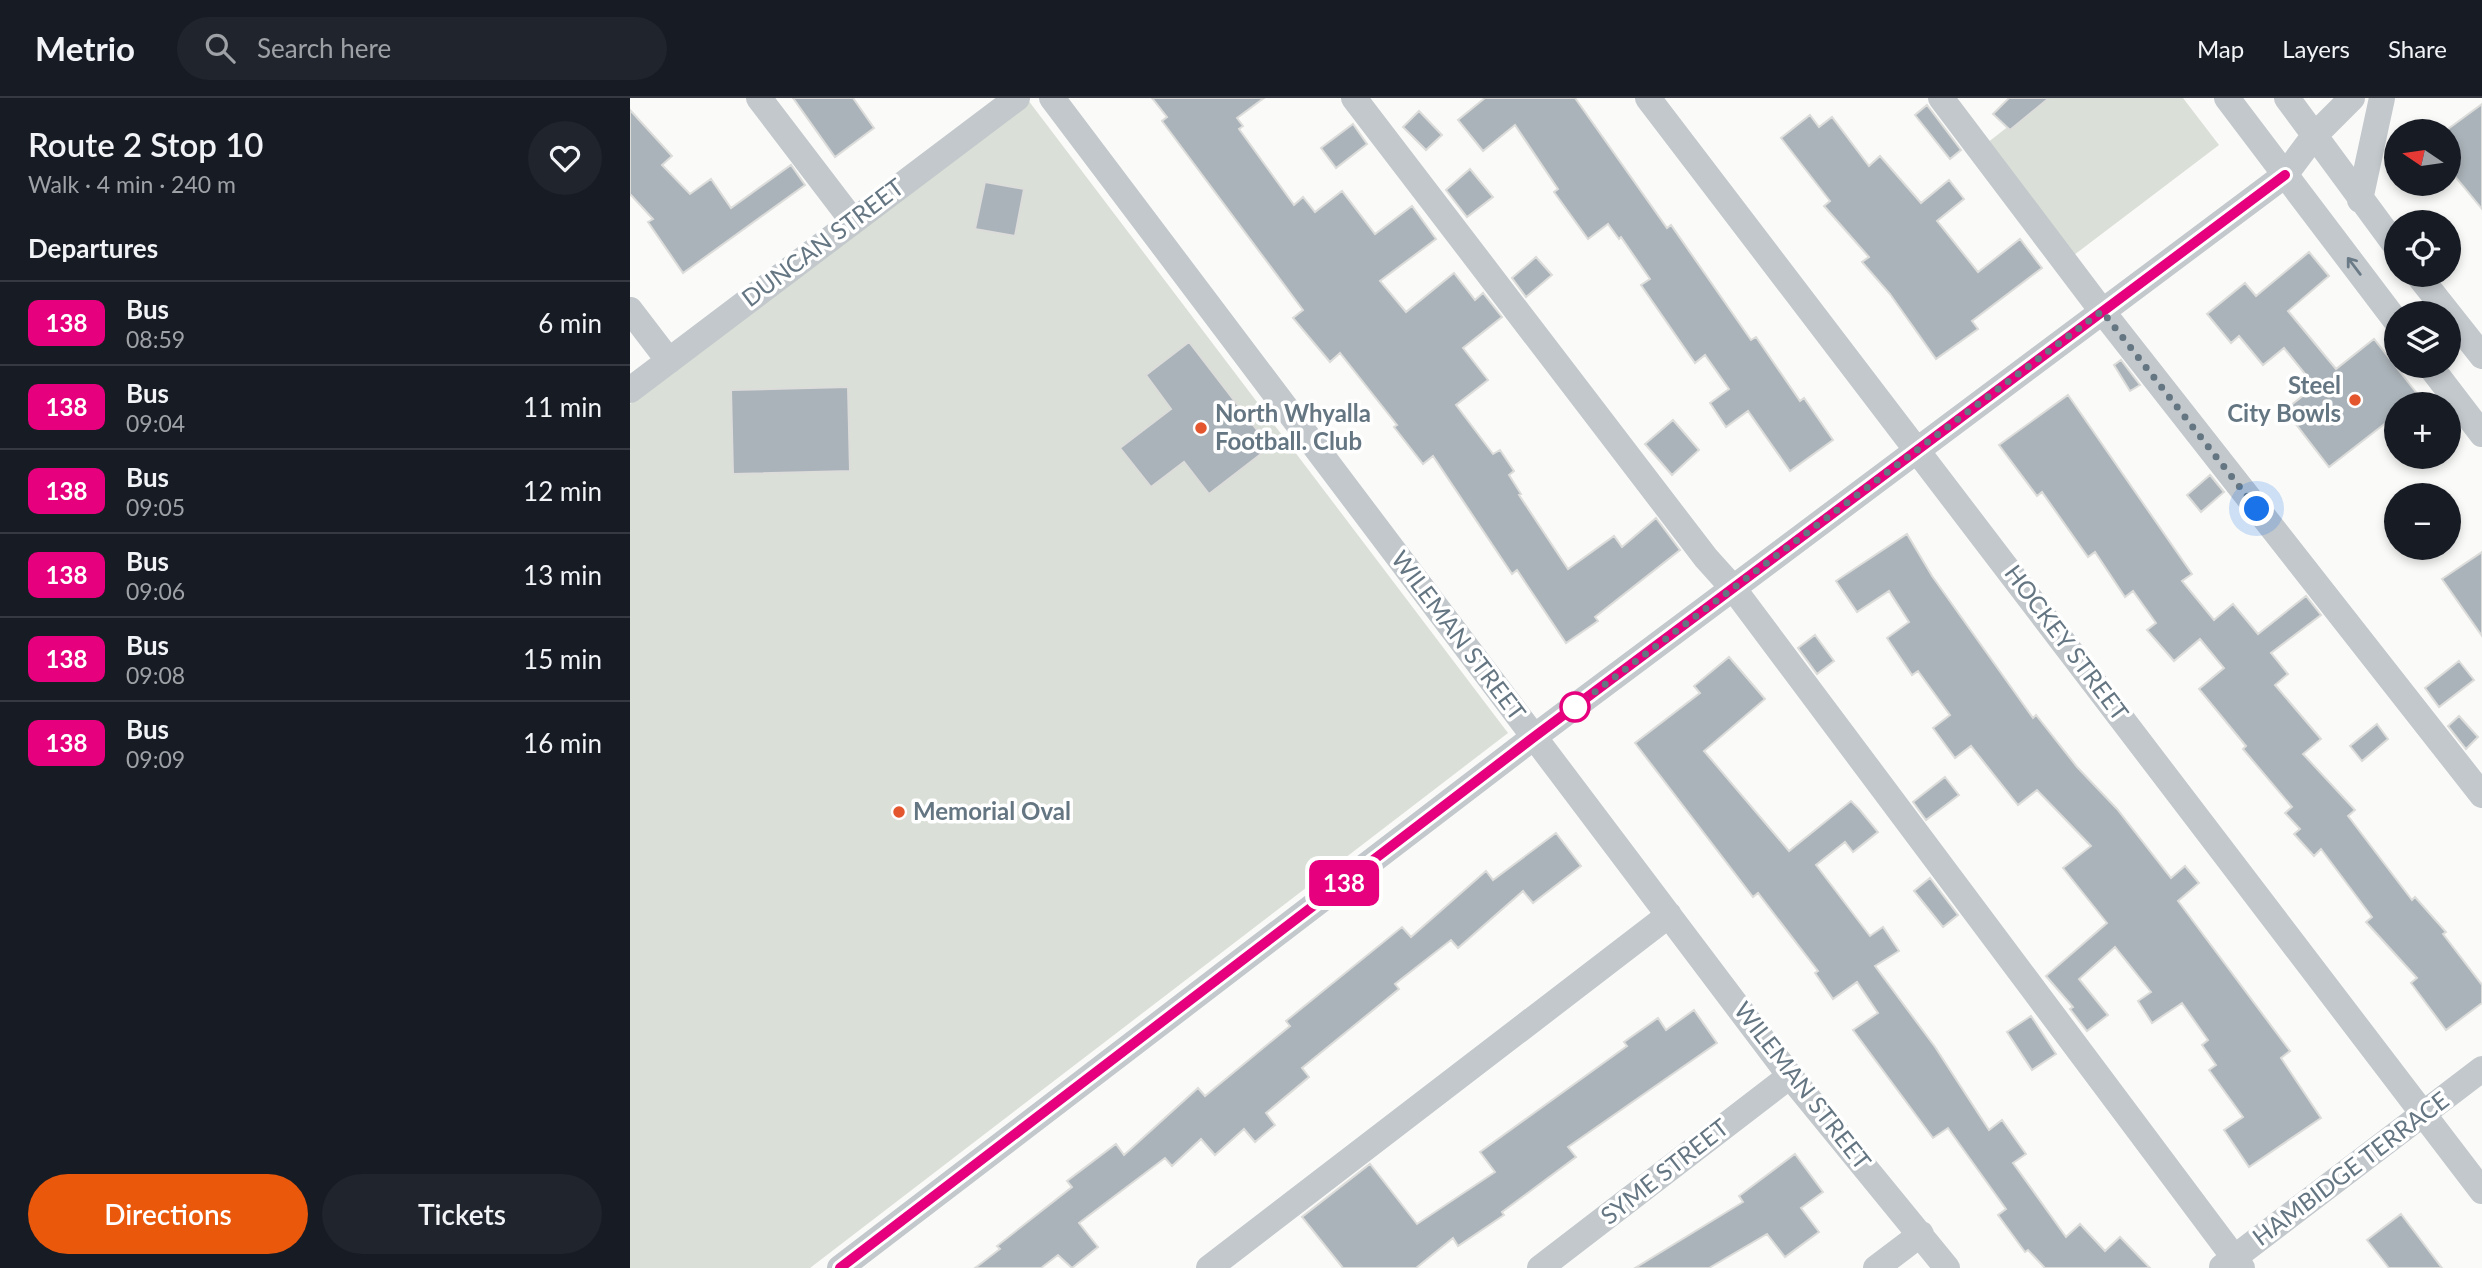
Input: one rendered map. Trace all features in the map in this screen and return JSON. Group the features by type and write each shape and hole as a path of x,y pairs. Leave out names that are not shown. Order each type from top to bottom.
{"street":[{"path":"759,98 852,220"},
{"name":"DUNCAN STREET","path":"630,390 1017,98"},
{"name":"WILEMAN STREET","path":"1052,98 1790,1076 1947,1268"},
{"path":"1354,98 1697,547 1732,588 2232,1265"},
{"name":"HOCKEY STREET","path":"1648,98 1918,448 2482,1191"},
{"path":"1941,98 2102,311 2482,795"},
{"path":"2227,98 2384,305"},
{"path":"2287,98 2384,231"},
{"path":"840,1268 1534,737 2285,175 2314,136 2352,98"},
{"path":"2360,200 2382,98"},
{"path":"2427,287 2482,356"},
{"path":"630,310 668,361"},
{"path":"2439,378 2482,434"},
{"path":"1209,1268 1669,915"},
{"name":"HAMBIDGE TERRACE","path":"2232,1265 2482,1069"},
{"name":"SYME STREET","path":"1540,1268 1790,1076"},
{"path":"1876,1268 1921,1234"}],"shaded area":[{"path":"2045,98 2183,98 2219,145 2074,255 1987,143"},
{"path":"1028,100 1508,733 810,1268 630,1268 630,404"}],"building":[{"path":"793,98 853,98 874,128 835,157"},
{"path":"1152,98 1264,98 1237,118 1243,126 1239,129 1294,205 1303,197 1315,212 1342,191 1375,234 1412,206 1436,239 1380,281 1406,312 1454,273 1475,300 1483,293 1502,317 1463,348 1488,380 1456,405 1493,454 1500,450 1514,471 1509,475 1521,494 1519,495 1568,569 1614,536 1622,547 1656,518 1680,550 1595,617 1598,621 1566,643 1517,570 1512,574 1433,456 1423,464 1394,427 1397,425 1340,353 1330,362 1293,318 1303,310 1162,121 1167,117"},
{"path":"1485,98 1575,98 1667,228 1671,225 1751,340 1756,337 1800,401 1804,398 1833,440 1790,471 1748,411 1726,427 1710,403 1729,389 1705,355 1695,363 1641,285 1650,279 1621,237 1619,239 1608,224 1588,239 1554,192 1558,189 1515,125 1483,151 1458,120"},
{"path":"2009,98 2049,98 2010,130 1993,114"},
{"path":"2482,104 2482,209 2461,184 2461,119"},
{"path":"1927,105 1961,150 1950,159 1915,115"},
{"path":"630,110 672,156 662,165 690,194 711,179 731,208 791,165 805,185 683,273 648,222 653,219 630,194"},
{"path":"1419,111 1442,135 1426,150 1403,127"},
{"path":"1810,115 1819,127 1832,117 1869,166 1880,156 1921,203 1949,180 1964,199 1937,221 1978,272 2020,239 2042,268 1972,321 1978,329 1936,359 1890,294 1862,262 1869,257 1824,206 1830,201 1781,138"},
{"path":"1353,124 1367,144 1336,168 1321,148"},
{"path":"1470,169 1493,197 1467,217 1446,190"},
{"path":"985,182 1024,189 1015,236 975,229"},
{"path":"2309,252 2329,276 2288,311 2336,369 2374,339 2384,352 2384,378 2405,378 2416,392 2384,392 2384,424 2329,467 2285,410 2315,386 2284,348 2263,365 2239,336 2231,343 2207,314 2245,283 2256,296"},
{"path":"1536,257 1552,275 1526,297 1512,278"},
{"name":"North Whyalla Football. Club","path":"1189,342 1270,447 1209,494 1184,462 1151,487 1120,448 1171,409 1146,375"},
{"path":"2121,360 2140,385 2130,391 2114,365"},
{"path":"848,387 850,471 733,474 731,390"},
{"path":"2068,395 2192,574 2182,581 2214,620 2233,604 2258,634 2306,596 2321,615 2271,653 2288,674 2275,685 2321,739 2303,754 2355,810 2348,816 2412,900 2415,897 2446,932 2443,934 2482,985 2482,1003 2446,1030 2411,983 2417,978 2366,922 2372,917 2321,849 2314,856 2294,834 2300,829 2285,813 2292,807 2243,749 2246,746 2199,689 2224,668 2200,639 2174,661 2147,630 2156,623 2133,591 2125,597 2095,552 2088,557 2042,492 2037,496 1999,445"},
{"path":"1673,420 1699,450 1672,475 1645,444"},
{"path":"2210,475 2224,492 2201,512 2187,495"},
{"path":"1907,534 1932,576 2033,718 2036,715 2077,767 2117,809 2171,878 2185,866 2199,883 2178,901 2290,1051 2281,1058 2321,1118 2249,1167 2224,1130 2243,1117 2209,1070 2216,1065 2202,1045 2208,1040 2182,1003 2152,1023 2138,1001 2151,992 2115,947 2079,979 2108,1015 2087,1031 2070,1009 2073,1007 2046,976 2107,923 2063,868 2091,846 2037,790 2018,805 1971,746 1955,758 1933,728 1950,715 1918,671 1912,675 1887,638 1909,622 1889,591 1857,612 1836,581"},
{"path":"2482,552 2482,636 2442,579"},
{"path":"1815,635 1834,661 1817,674 1798,648"},
{"path":"1729,657 1765,699 1704,751 1789,851 1851,801 1859,809 1878,832 1853,852 1845,842 1816,865 1870,936 1883,927 1899,951 1875,966 1935,1047 1989,1130 2002,1120 2026,1154 2013,1163 2066,1237 2080,1224 2105,1251 2120,1237 2150,1268 2045,1268 2028,1250 2025,1252 1998,1215 2006,1209 1948,1128 1933,1138 1853,1030 1878,1013 1857,982 1833,999 1815,973 1818,971 1758,893 1753,897 1635,743 1700,693 1694,686"},
{"path":"2459,661 2474,680 2439,707 2425,688"},
{"path":"2459,716 2478,737 2466,749 2448,726"},
{"path":"2377,724 2388,739 2362,761 2350,746"},
{"path":"1945,777 1959,795 1926,820 1913,802"},
{"path":"1556,833 1581,866 1533,903 1523,891 1458,948 1451,940 1395,984 1399,989 1302,1068 1309,1077 1266,1113 1275,1125 1255,1142 1244,1129 1215,1155 1201,1139 1172,1166 1165,1158 1079,1223 1098,1247 1072,1268 1058,1255 1041,1268 975,1268 1000,1249 997,1246 1072,1187 1067,1181 1116,1144 1124,1155 1198,1088 1205,1096 1290,1026 1286,1021 1402,927 1411,937 1486,871 1493,880"},
{"path":"1930,878 1958,915 1943,927 1914,891"},
{"path":"1694,1010 1717,1043 1568,1147 1576,1157 1502,1212 1504,1215 1458,1246 1453,1238 1416,1268 1343,1268 1302,1217 1370,1164 1417,1224 1495,1172 1480,1152 1627,1046 1624,1042 1658,1018 1666,1030"},
{"path":"2031,1016 2056,1054 2032,1070 2007,1032"},
{"path":"1795,1154 1823,1192 1801,1208 1819,1232 1785,1257 1767,1234 1709,1268 1635,1268 1743,1202 1739,1196"},
{"path":"2401,1214 2442,1268 2389,1268 2367,1240"}],"bus line":[{"name":"138","path":"840,1268 1534,737 2285,175"}],"place":[{"name":"Steel City Bowls","path":"2355,400"},
{"name":"North Whyalla Football. Club","path":"1201,428"},
{"name":"Memorial Oval","path":"899,812"}],"route":[{"path":"1575,707 2102,311 2257,509"}]}
